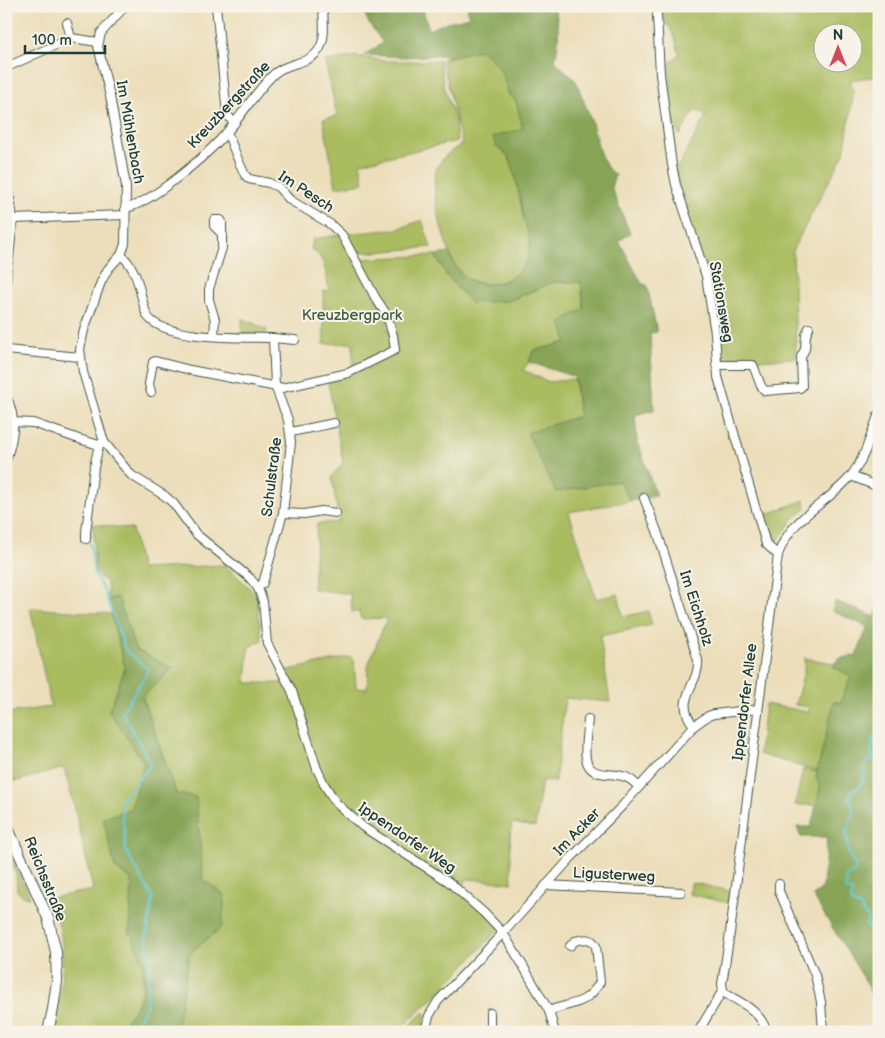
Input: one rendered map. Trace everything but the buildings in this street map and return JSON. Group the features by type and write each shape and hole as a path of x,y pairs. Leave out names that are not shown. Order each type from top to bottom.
{"main road":[{"name":"Reichsstraße","path":"7,826 48,918 56,952 57,981 54,1010 48,1032"}],"street":[{"path":"6,67 71,38 98,42 103,30 125,6"},
{"path":"216,6 227,114 234,124"},
{"name":"Kreuzbergstraße","path":"13,219 125,211 157,193 227,132 276,72 287,65 305,60 317,52 323,41 324,34 323,6"},
{"path":"6,14 6,74"},
{"name":"Stationsweg","path":"657,15 660,74 672,165 676,185 706,276 715,333 716,365 720,386 765,541 769,548 778,555"},
{"path":"67,22 71,38"},
{"name":"Im Mühlenbach","path":"98,42 126,186 126,239 124,249 108,269 101,282 81,339 80,357 102,444"},
{"name":"Im Pesch","path":"227,132 247,177 252,181 274,184 290,200 330,224 342,235 375,297 387,315 393,336 395,350 348,374 282,388 275,386"},
{"path":"6,170 13,219 6,286"},
{"path":"214,336 215,320 209,300 209,289 222,248 223,234"},
{"path":"121,255 134,269 144,304 150,320 154,323 183,333 295,340"},
{"path":"716,365 753,365 761,386 765,391 800,388 802,384 801,358 805,349 806,335 809,328"},
{"name":"Schulstraße","path":"258,588 263,583 283,513 291,442 288,420 275,386 273,338"},
{"path":"6,350 80,357"},
{"path":"151,392 149,384 152,362 155,361 190,370 275,386"},
{"path":"6,396 14,422 14,433 6,460"},
{"name":"Ippendorfer Allee","path":"700,1028 723,990 722,984 778,555 786,536 793,527 851,476 863,456 879,413"},
{"path":"14,422 33,424 78,439 102,444 108,448 131,475 169,500 196,534 250,578 258,588"},
{"path":"291,432 334,424"},
{"path":"86,539 94,468 102,444"},
{"path":"851,476 879,487"},
{"name":"Im Eichholz","path":"644,498 657,531 696,652 698,669 685,702 688,716 694,726"},
{"path":"283,513 304,514 320,511 336,513"},
{"name":"Ippendorfer Weg","path":"258,588 263,602 267,643 292,691 317,769 333,799 349,816 363,827 449,882 474,903 503,933 549,1011 555,1032"},
{"name":"Im Acker","path":"425,1032 434,1006 694,726 714,714 758,710"},
{"path":"588,719 586,755 589,766 593,771 600,774 624,776 639,786"},
{"path":"779,884 779,891 815,975 821,1002 823,1032"},
{"name":"Ligusterweg","path":"546,885 681,892"},
{"path":"549,1011 583,1001 600,982 593,942 587,939 575,941 570,946"},
{"path":"723,990 726,994 753,1010 762,1021 767,1032"},
{"path":"490,1013 490,1032"}],"green space":[{"path":"361,6 422,6 429,30 447,22 470,17 467,12 468,6 554,6 558,34 555,61 576,81 592,123 601,156 608,169 615,175 611,187 630,233 619,241 642,284 647,285 657,332 650,333 654,410 635,415 637,439 656,496 630,501 619,481 556,492 527,433 579,416 575,377 529,362 533,351 567,342 561,321 584,309 581,282 554,282 508,301 471,303 447,276 435,255 449,253 463,276 473,282 484,284 495,284 505,281 515,275 528,258 530,240 512,167 506,154 492,137 523,129 516,101 509,95 501,71 488,55 478,50 449,57 442,55 405,57 364,55 383,43 369,23"},
{"path":"668,6 799,6 776,7 775,14 879,8 879,76 850,80 854,92 844,153 793,249 796,358 718,362 717,331 675,172 706,116 695,109 680,135 674,124 669,64 679,54 675,38 661,12"},
{"path":"478,50 488,55 501,71 509,95 516,101 523,130 495,146 506,154 511,162 530,242 528,257 523,267 506,280 485,284 465,277 458,270 452,258 437,209 434,180 436,170 441,161 462,144 442,59"},
{"path":"357,56 384,61 440,61 444,88 455,119 457,141 360,163 364,183 336,187 323,119 337,116 325,61"},
{"path":"422,220 431,247 358,252 346,234 398,229"},
{"name":"Kreuzbergpark","path":"339,235 385,316 393,349 353,369 353,343 324,344 323,292 329,290 326,273 320,257 311,250 313,239"},
{"path":"435,255 447,276 508,301 554,282 581,282 584,309 567,342 533,351 529,362 523,370 549,382 574,379 579,416 528,433 556,491 619,481 630,501 569,512 596,599 618,594 623,617 648,611 652,625 600,636 610,702 565,698 555,782 542,780 535,827 512,823 510,836 512,883 467,879 462,888 501,927 435,997 396,1032 169,1032 177,1025 190,953 222,927 203,881 196,798 177,795 142,696 172,669 135,649 118,597 108,600 107,583 95,573 93,524 132,529 141,569 225,565 256,594 262,640 249,647 246,683 281,683 285,671 350,657 354,660 356,688 367,689 368,665 387,618 361,619 359,612 352,612 350,594 313,589 317,524 339,522 332,477 343,462 328,382 356,373 397,352 395,335 358,261 360,259"},
{"path":"242,318 267,330 265,335 242,334"},
{"path":"804,500 806,509 794,518 776,543 769,541 760,517"},
{"path":"118,597 135,649 173,669 142,697 176,794 196,797 203,880 225,895 222,927 190,953 177,1025 169,1032 120,1032 124,1023 135,1009 143,989 143,961 130,932 132,880 115,868 103,818 130,809 144,763 109,711 125,668 108,600"},
{"path":"835,601 875,617 879,610 879,1019 868,985 813,896 823,887 827,837 801,837 797,827 811,827 820,788 816,777 834,701 840,703 851,676 833,667 838,659 856,655 868,627 832,611"},
{"path":"879,607 879,969 838,805 795,805 803,769 816,772 817,769 816,771 759,754 765,704 809,712 809,707 795,705 804,672 805,658 856,667"},
{"path":"30,608 111,614 125,668 109,711 144,763 115,867 132,880 130,932 143,961 143,989 135,1009 124,1023 120,1032 53,1032 63,959 60,931 51,898 93,890 64,768 6,784 6,713 51,707"},
{"path":"6,845 30,897 23,896 17,891 16,874 6,852"},
{"path":"694,883 730,891 729,903 689,894 691,884"},
{"path":"423,1013 426,1013 422,1032 402,1032"}],"waterway":[{"path":"88,541 91,546 94,574 103,589 126,651 149,670 122,712 151,764 121,801 126,851 153,898 146,939 150,964 146,1006 131,1032"},
{"path":"879,721 877,732 872,741 875,746 871,748 872,760 866,761 863,782 859,787 851,791 849,799 853,806 853,811 849,827 846,831 849,853 856,865 855,871 845,877 847,882 846,890 852,891 851,901 862,908 862,911 868,918 866,925 874,933 879,946"},
{"path":"872,741 879,742"}]}
